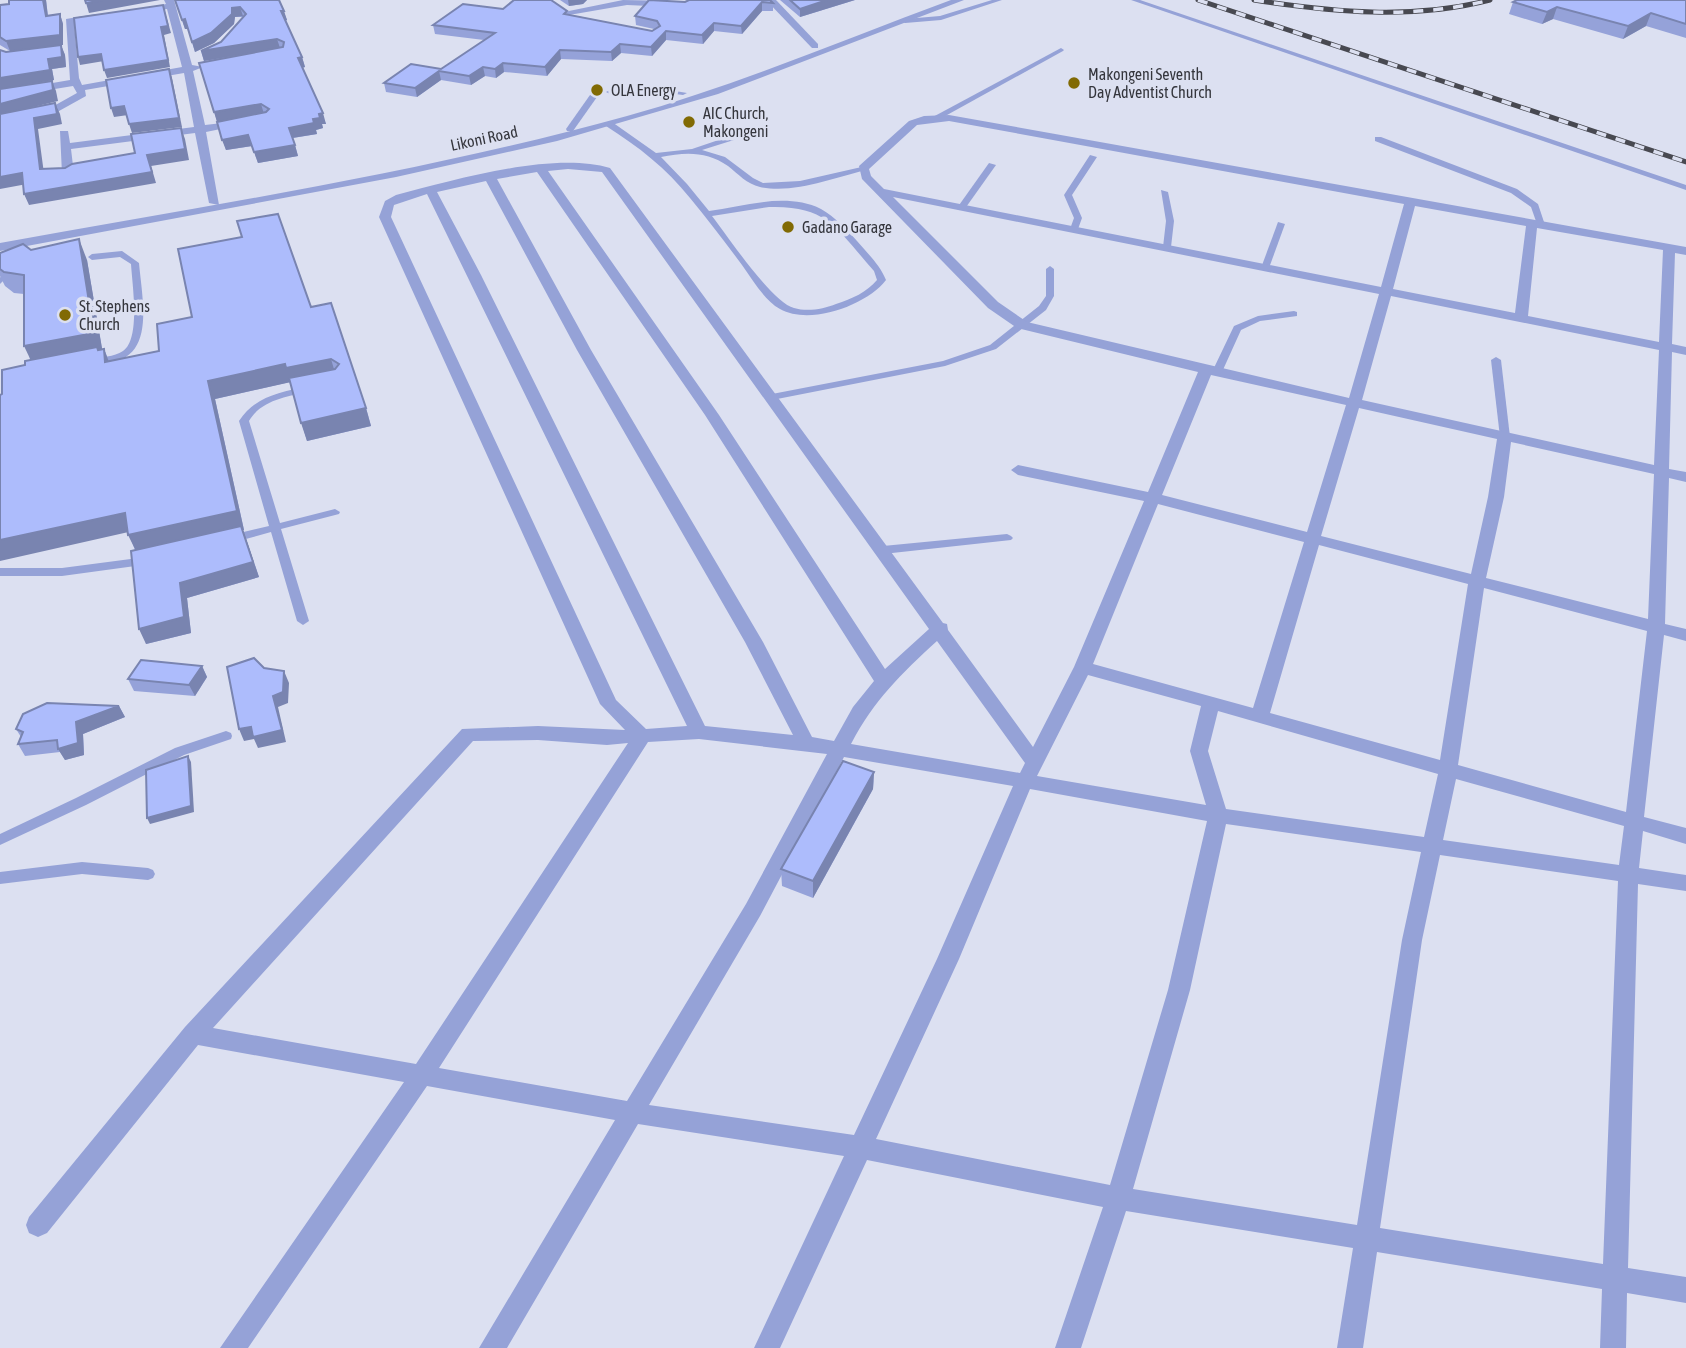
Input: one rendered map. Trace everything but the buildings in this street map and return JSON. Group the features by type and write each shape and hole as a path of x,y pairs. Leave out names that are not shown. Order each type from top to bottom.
{"street":[{"path":"771,0 815,46"},
{"name":"Likoni Road","path":"0,244 372,177 609,124 947,0"},
{"name":"Likoni Road","path":"0,244 464,155 570,129 625,114 815,46 905,21 959,0"},
{"path":"569,12 627,2 686,5"},
{"path":"133,11 170,3 202,131 215,203"},
{"path":"557,8 592,21"},
{"path":"0,121 21,113 65,106 79,98 82,94 70,48 68,17 107,15"},
{"path":"57,50 70,48"},
{"path":"0,95 78,85 212,60"},
{"path":"1613,1348 1628,875 1656,627 1660,471 1677,349 1677,249 1090,141 935,118 913,123 863,168 866,177 993,305 1022,325 1211,371 1353,402 1505,437 1660,471 1686,477"},
{"path":"65,147 202,131 252,122"},
{"path":"64,133 68,174"},
{"path":"642,736 609,704 386,217 388,203 400,197 541,168 588,164 606,170 941,628 1031,771"},
{"path":"541,168 712,415 883,681"},
{"path":"491,178 584,350 754,642 806,743"},
{"path":"430,190 462,245 542,416 639,606 699,732"},
{"path":"882,192 1677,349"},
{"path":"1260,715 1310,538 1388,292 1410,201"},
{"path":"1521,318 1537,224"},
{"path":"767,1348 858,1147 948,959 1009,814 1083,667 1211,371"},
{"path":"1350,1348 1369,1240 1398,1030 1430,844 1448,770 1477,582 1496,497 1505,437"},
{"path":"1018,470 1154,498 1686,635"},
{"path":"492,1348 753,910 859,712 883,681 941,628"},
{"path":"1083,667 1686,836"},
{"path":"1068,1348 1118,1198 1179,990 1218,815 1199,751 1211,702"},
{"path":"38,1225 193,1034 468,734 642,736 699,732 806,743 1031,771 1218,815 1686,883"},
{"path":"233,1348 421,1076 642,736"},
{"path":"193,1034 634,1113 858,1147 1118,1198 1686,1290"}],"lane":[{"path":"905,21 942,18 999,0"},
{"path":"1134,0 1686,188"},
{"path":"935,118 1061,50"},
{"path":"610,92 652,89 683,93"},
{"path":"570,129 593,97"},
{"path":"609,124 654,156 706,214 781,306 802,312 849,304 865,298 877,289 881,280 878,270 828,217 816,210 785,205 706,214"},
{"path":"654,156 692,150 766,127"},
{"path":"1378,139 1514,191 1535,206 1537,224"},
{"path":"692,150 717,157 759,184 788,184 863,168"},
{"path":"1074,229 1078,218 1068,195 1093,157"},
{"path":"961,208 992,165"},
{"path":"1164,192 1170,221 1167,247"},
{"path":"1265,268 1281,223"},
{"path":"78,364 129,352 136,344 138,332 135,263 122,254 92,257"},
{"path":"772,397 958,360 993,347 1043,308 1050,296 1050,269"},
{"path":"1211,371 1237,328 1258,319 1294,314"},
{"path":"1496,360 1505,437"},
{"path":"303,621 244,421 249,411 264,400 325,385"},
{"path":"225,541 335,512"},
{"path":"883,550 1007,538"},
{"path":"0,572 62,572 162,558"},
{"path":"0,840 60,813 175,752 200,741 226,736"},
{"path":"0,878 82,868 148,874"}],"railway":[{"path":"1198,0 1686,162"},
{"path":"1254,0 1372,12 1431,10 1490,0"}],"place":[{"name":"Makongeni Seventh Day Adventist Church","path":"1074,83"},
{"name":"OLA Energy","path":"597,90"},
{"name":"AIC Church, Makongeni","path":"689,122"},
{"name":"Gadano Garage","path":"788,227"},
{"name":"St. Stephens Church","path":"65,315"}]}
